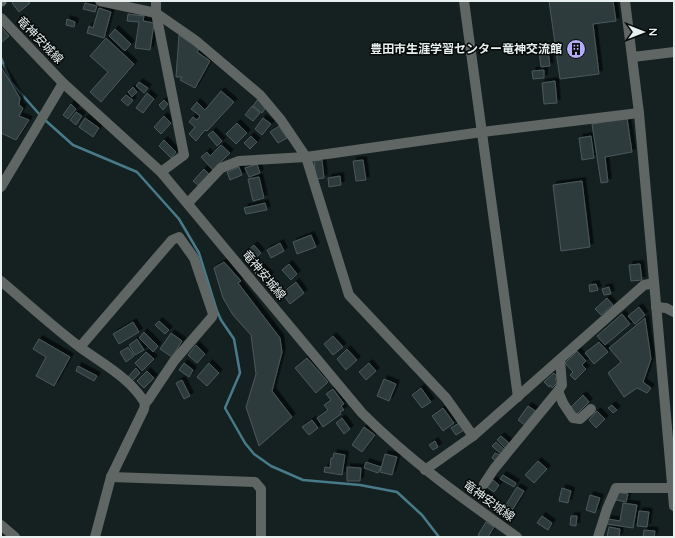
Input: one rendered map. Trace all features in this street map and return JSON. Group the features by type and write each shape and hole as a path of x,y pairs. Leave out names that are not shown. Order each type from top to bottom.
{"street":[{"path":"100,1 156,14 195,40 260,95 281,120 306,157 349,295 446,398 473,436"},
{"path":"156,1 156,14 184,155 161,172"},
{"path":"464,1 518,398"},
{"path":"625,1 639,113 656,307 669,394 674,506"},
{"name":"竜神安城線","path":"1,18 63,83 161,172 362,413 383,434 425,470 516,537"},
{"path":"633,57 674,52"},
{"path":"1,187 63,83"},
{"path":"188,203 221,168 239,161 306,157 482,132 639,113"},
{"path":"80,347 172,240 179,237 194,258 213,314 210,320 174,361 145,403 144,409 111,477 95,537"},
{"path":"1,281 80,347 115,371 141,396 145,403"},
{"path":"425,470 473,436 518,398 644,285 654,283"},
{"path":"656,307 666,308 674,312"},
{"path":"484,484 494,469 562,385 560,360"},
{"path":"558,391 563,403 573,418 580,419 590,409"},
{"path":"111,477 255,482 262,489 261,537"},
{"path":"598,537 607,508 616,488 672,488"},
{"path":"1,525 15,537"}],"building":[{"path":"14,1 27,1 30,3 19,12 12,3"},
{"name":"豊田市生涯学習センター竜神交流館","path":"549,1 613,1 616,21 593,24 599,74 560,79"},
{"path":"85,3 97,6 95,12 83,9"},
{"path":"99,8 111,12 104,38 87,33 89,26 93,28"},
{"path":"128,14 144,16 143,21 154,23 150,50 135,48 139,22 127,21"},
{"path":"67,19 75,22 74,27 66,25"},
{"path":"1,27 9,36 1,43"},
{"path":"115,29 131,44 125,51 109,36"},
{"path":"179,35 199,49 197,52 210,61 195,88 180,80 182,77 176,77"},
{"path":"106,38 134,64 101,102 90,92 108,72 90,56"},
{"path":"548,50 550,66 541,67 539,51"},
{"path":"1,67 20,98 19,105 23,108 19,116 29,120 16,140 1,133"},
{"path":"544,70 544,78 533,79 532,71"},
{"path":"555,81 557,103 544,104 542,83"},
{"path":"139,82 148,88 144,93 136,86"},
{"path":"133,87 137,92 132,97 128,92"},
{"path":"221,91 234,102 207,131 205,130 196,141 189,134 195,127 189,122 193,117 197,120 200,116 191,109 197,102 205,110"},
{"path":"147,93 154,99 143,113 136,108"},
{"path":"126,95 133,100 128,106 121,100"},
{"path":"258,99 267,106 262,113 253,106"},
{"path":"164,100 168,104 163,110 159,105"},
{"path":"71,104 76,109 68,119 63,115"},
{"path":"252,106 260,113 253,121 245,115"},
{"path":"76,112 82,116 76,125 70,120"},
{"path":"164,116 171,123 161,134 154,127"},
{"path":"85,118 99,128 93,137 79,127"},
{"path":"263,118 271,124 262,135 255,129"},
{"path":"627,118 632,152 605,157 608,182 601,183 592,124"},
{"path":"237,123 247,133 236,144 226,134"},
{"path":"279,126 287,138 278,143 270,132"},
{"path":"213,131 222,141 217,146 208,135"},
{"path":"251,136 257,142 250,149 244,143"},
{"path":"591,136 594,158 582,160 579,138"},
{"path":"164,140 176,152 171,158 159,146"},
{"path":"221,145 230,153 213,170 201,157 207,152 210,156"},
{"path":"322,160 324,178 316,179 314,161"},
{"path":"363,160 366,180 356,181 353,161"},
{"path":"257,164 260,173 249,177 245,168"},
{"path":"239,167 242,175 230,180 227,172"},
{"path":"204,169 209,174 199,186 193,181"},
{"path":"340,176 341,185 329,187 328,178"},
{"path":"259,177 264,198 253,201 248,179"},
{"path":"582,181 590,247 561,251 553,185"},
{"path":"265,203 267,210 246,214 244,208"},
{"path":"311,235 316,247 297,254 293,242"},
{"path":"280,243 284,251 271,258 267,250"},
{"path":"254,245 261,253 251,262 244,254"},
{"path":"224,262 241,281 238,283 280,338 282,352 272,391 292,417 259,446 246,407 256,374 251,335 233,315 223,298 214,268"},
{"path":"289,264 297,274 291,280 282,270"},
{"path":"640,264 642,280 631,281 629,265"},
{"path":"261,267 270,276 264,282 255,273"},
{"path":"296,282 304,293 290,304 282,293"},
{"path":"596,284 598,290 590,292 589,285"},
{"path":"609,287 611,294 604,295 602,289"},
{"path":"607,298 613,305 601,315 595,309"},
{"path":"639,307 645,315 635,324 628,316"},
{"path":"622,314 630,324 605,345 597,336"},
{"path":"645,318 651,359 643,382 651,388 647,393 637,388 624,397 608,373 621,362 609,348"},
{"path":"159,321 169,330 165,334 155,325"},
{"path":"133,322 139,332 119,344 113,334"},
{"path":"144,332 158,346 153,352 139,338"},
{"path":"171,333 182,341 172,357 160,349"},
{"path":"333,336 343,347 333,355 324,344"},
{"path":"39,339 70,357 54,386 36,376 46,357 33,349"},
{"path":"137,339 144,350 135,355 129,345"},
{"path":"599,342 608,352 594,364 585,353"},
{"path":"196,345 205,354 197,363 188,355"},
{"path":"128,347 134,356 126,362 120,352"},
{"path":"347,349 357,360 346,370 337,359"},
{"path":"577,351 586,361 582,365 586,369 575,380 570,375 573,372 565,363"},
{"path":"146,352 154,359 142,371 135,363"},
{"path":"307,358 328,382 316,393 295,368"},
{"path":"184,363 193,370 189,377 179,370"},
{"path":"209,363 219,373 207,386 197,377"},
{"path":"369,363 376,371 366,380 359,372"},
{"path":"78,366 97,376 94,381 76,371"},
{"path":"136,368 140,373 132,381 128,377"},
{"path":"147,371 154,378 144,388 137,381"},
{"path":"554,373 558,377 555,379 558,382 552,388 544,382"},
{"path":"384,379 396,384 389,401 377,396"},
{"path":"182,380 190,396 184,399 176,383"},
{"path":"421,388 431,402 422,408 412,395"},
{"path":"333,389 344,404 341,406 344,410 340,412 341,414 323,427 317,418 328,410 324,405 331,400 326,394"},
{"path":"583,395 589,402 577,414 570,408"},
{"path":"612,405 617,410 613,413 608,408"},
{"path":"528,406 537,412 526,426 518,420"},
{"path":"443,408 454,423 443,431 432,416"},
{"path":"597,411 605,419 596,428 589,420"},
{"path":"342,418 350,429 344,434 336,423"},
{"path":"312,420 318,428 309,435 302,427"},
{"path":"459,423 464,430 456,435 451,428"},
{"path":"364,427 375,435 362,452 352,445"},
{"path":"501,436 509,443 505,448 497,440"},
{"path":"435,441 438,447 433,450 429,445"},
{"path":"496,442 505,450 501,454 492,446"},
{"path":"334,453 345,455 342,475 324,472 325,467 330,468 331,458 333,458"},
{"path":"495,453 500,455 496,461 492,458"},
{"path":"385,454 397,457 392,475 380,472"},
{"path":"538,461 547,469 534,483 525,475"},
{"path":"366,462 381,467 378,473 364,468"},
{"path":"347,467 361,468 360,481 347,481"},
{"path":"503,475 516,483 514,487 500,479"},
{"path":"493,480 499,485 494,492 487,487"},
{"path":"517,487 524,491 508,517 501,513"},
{"path":"562,488 571,491 568,503 559,501"},
{"path":"482,492 494,502 490,507 478,497"},
{"path":"617,492 628,494 626,502 616,500"},
{"path":"590,495 600,498 595,513 586,510"},
{"path":"623,503 637,505 633,528 607,524 608,519 620,521"},
{"path":"639,511 649,512 647,527 637,526"},
{"path":"542,516 552,523 548,530 537,523"},
{"path":"571,516 577,516 576,526 570,525"},
{"path":"486,522 494,527 488,537 481,537 478,535"},
{"path":"609,527 620,529 619,537 607,537"},
{"path":"644,530 655,531 654,537 643,537"}],"waterway":[{"path":"1,58 11,82 40,115"},
{"path":"45,120 73,145 137,172 179,219 199,253 217,311 221,320 234,339 240,373 225,408 245,443 254,454 271,466 303,480 360,485 397,492 422,515 439,537"}],"place":[{"name":"豊田市生涯学習センター竜神交流館","path":"576,49"}]}
